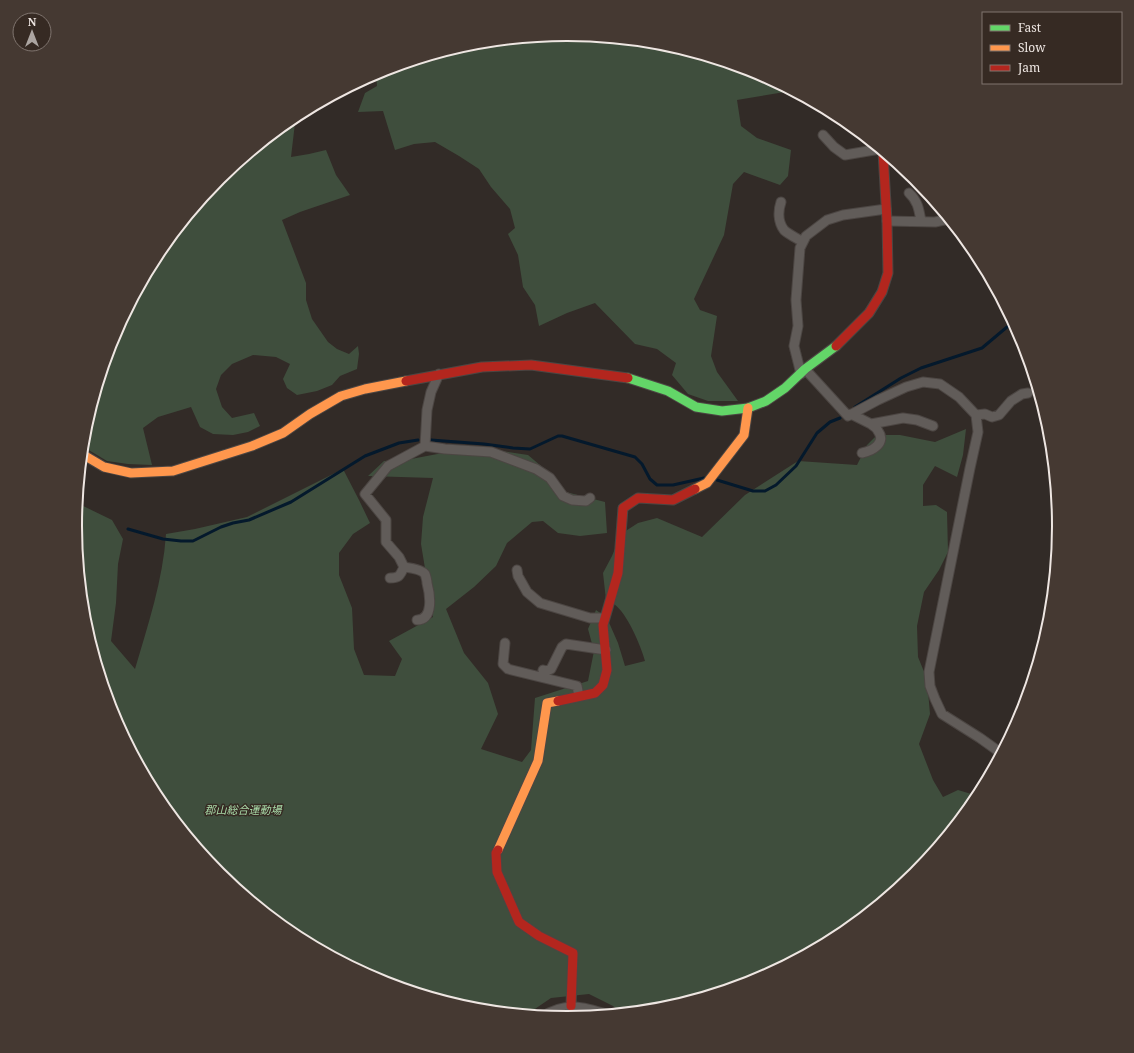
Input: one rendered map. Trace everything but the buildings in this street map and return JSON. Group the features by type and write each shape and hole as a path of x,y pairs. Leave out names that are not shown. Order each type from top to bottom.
{"street":[{"path":"823,135 845,155 874,150"},
{"path":"87,457 104,467 131,473 173,471 252,446 283,433 310,414 341,396 365,389 482,367 531,365 632,378 668,391 696,407 722,411 748,408 766,401 785,388 803,371 840,343 869,313 882,292 888,273 883,158"},
{"path":"909,193 914,196 917,202 921,221"},
{"path":"781,202 778,210 780,221 784,230 803,242"},
{"path":"886,209 843,215 827,220 806,236 800,248 796,300 798,326 794,346 803,371 848,416 906,387 923,382 940,384 959,397 976,415 978,432 929,672 930,686 942,714 997,750"},
{"path":"887,221 935,222 943,220"},
{"path":"425,446 427,410 431,392 439,374"},
{"path":"976,415 985,414 992,417 999,415 1011,401 1022,394 1028,393"},
{"path":"571,1006 573,953 539,936 519,922 497,872 496,853 538,761 547,703 595,693 603,685 607,670 603,625 618,573 623,508 638,498 673,500 707,483 744,434 748,408"},
{"path":"852,414 871,424 879,432 880,439 877,447 862,453"},
{"path":"871,424 903,418 917,420 933,426"},
{"path":"404,567 399,557 386,542 386,520 365,494 388,466 425,446 491,452 536,469 550,478 563,496 572,500 586,501 590,498"},
{"path":"390,578 396,578 400,575 404,567"},
{"path":"404,567 420,570 425,574 431,600 430,609 425,618 422,620 417,620"},
{"path":"517,570 518,576 527,592 540,603 590,618 604,618"},
{"path":"505,643 503,664 508,669 578,686 579,696"},
{"path":"542,670 547,671 551,669 562,647 566,644 606,650"},
{"path":"549,1011 571,1006 597,1011"}],"green space":[{"path":"567,41 599,42 662,50 723,67 753,78 784,92 737,100 741,126 757,138 791,150 788,176 780,185 744,172 733,184 724,235 694,299 700,310 717,316 711,356 717,372 738,401 708,401 688,394 672,375 676,363 657,349 635,344 595,303 567,313 539,326 535,305 523,287 518,255 508,234 515,228 510,209 491,187 479,169 435,142 414,144 395,150 383,111 358,112 365,93 377,86 377,80 381,78 411,67 472,50 535,42"},
{"path":"295,125 291,157 326,150 336,175 350,195 300,212 282,220 306,283 306,300 312,319 328,342 337,349 349,354 358,346 359,354 357,369 340,376 332,385 317,391 297,395 287,388 283,379 290,364 276,357 253,355 232,364 221,375 216,389 222,407 232,418 254,413 260,426 248,432 233,435 213,434 200,427 191,407 158,417 143,428 152,465 107,461 88,450 98,401 107,370 118,341 147,284 163,257 202,206 247,161 271,141"},
{"name":"郡山総合運動場","path":"966,429 963,455 957,477 935,466 923,485 923,506 936,505 947,512 948,552 939,570 924,592 917,626 918,657 927,679 930,714 919,744 933,780 943,797 958,790 972,794 932,847 910,870 863,912 837,930 782,962 753,975 723,986 662,1003 617,1009 589,994 551,998 532,1011 472,1003 411,986 381,975 324,947 271,912 247,892 202,847 182,822 163,796 132,741 118,712 107,683 98,652 86,590 83,558 83,506 112,520 123,539 118,564 116,603 111,641 135,669 150,619 162,568 166,534 247,517 343,469 370,523 353,534 339,553 339,575 352,608 354,649 364,675 395,676 402,659 389,641 433,617 421,544 423,517 433,478 368,476 384,461 411,459 448,452 495,450 528,455 553,476 566,492 605,502 607,533 580,536 558,533 543,521 532,522 507,543 496,566 474,587 446,609 464,653 488,683 498,714 481,749 522,762 531,750 535,698 588,681 594,651 588,629 596,610 607,618 618,643 625,666 645,661 637,639 624,615 613,603 606,600 603,573 621,534 638,523 657,518 702,537 745,495 798,461 857,465 867,445 877,435 900,435 935,442"}],"waterway":[{"path":"855,407 901,378 921,368 982,348 1009,326"},
{"path":"717,480 753,491 765,491 776,485 796,466 817,433 830,422 840,418"},
{"path":"431,440 530,449 558,436 562,436 635,457 642,464 650,479 657,485 673,485 704,478"},
{"path":"128,529 163,539 193,541 221,527 249,520 291,502 365,456 399,443 418,440"}],"traffic: fast":[{"path":"628,378 668,391 696,407 722,411 748,408 766,401 785,388 805,369 836,346"}],"traffic: slow":[{"path":"87,457 104,467 131,473 173,471 252,446 283,433 310,414 341,396 365,389 406,381"},
{"path":"695,489 707,483 744,435 748,408"},
{"path":"498,850 538,761 547,703 558,701"}],"traffic: jam":[{"path":"836,346 869,313 882,292 888,273 883,158"},
{"path":"406,381 482,367 531,365 628,378"},
{"path":"558,701 595,693 603,685 607,670 603,625 618,573 623,508 638,498 673,500 695,489"},
{"path":"498,850 496,853 497,872 519,922 539,936 573,953 571,1006"}]}
